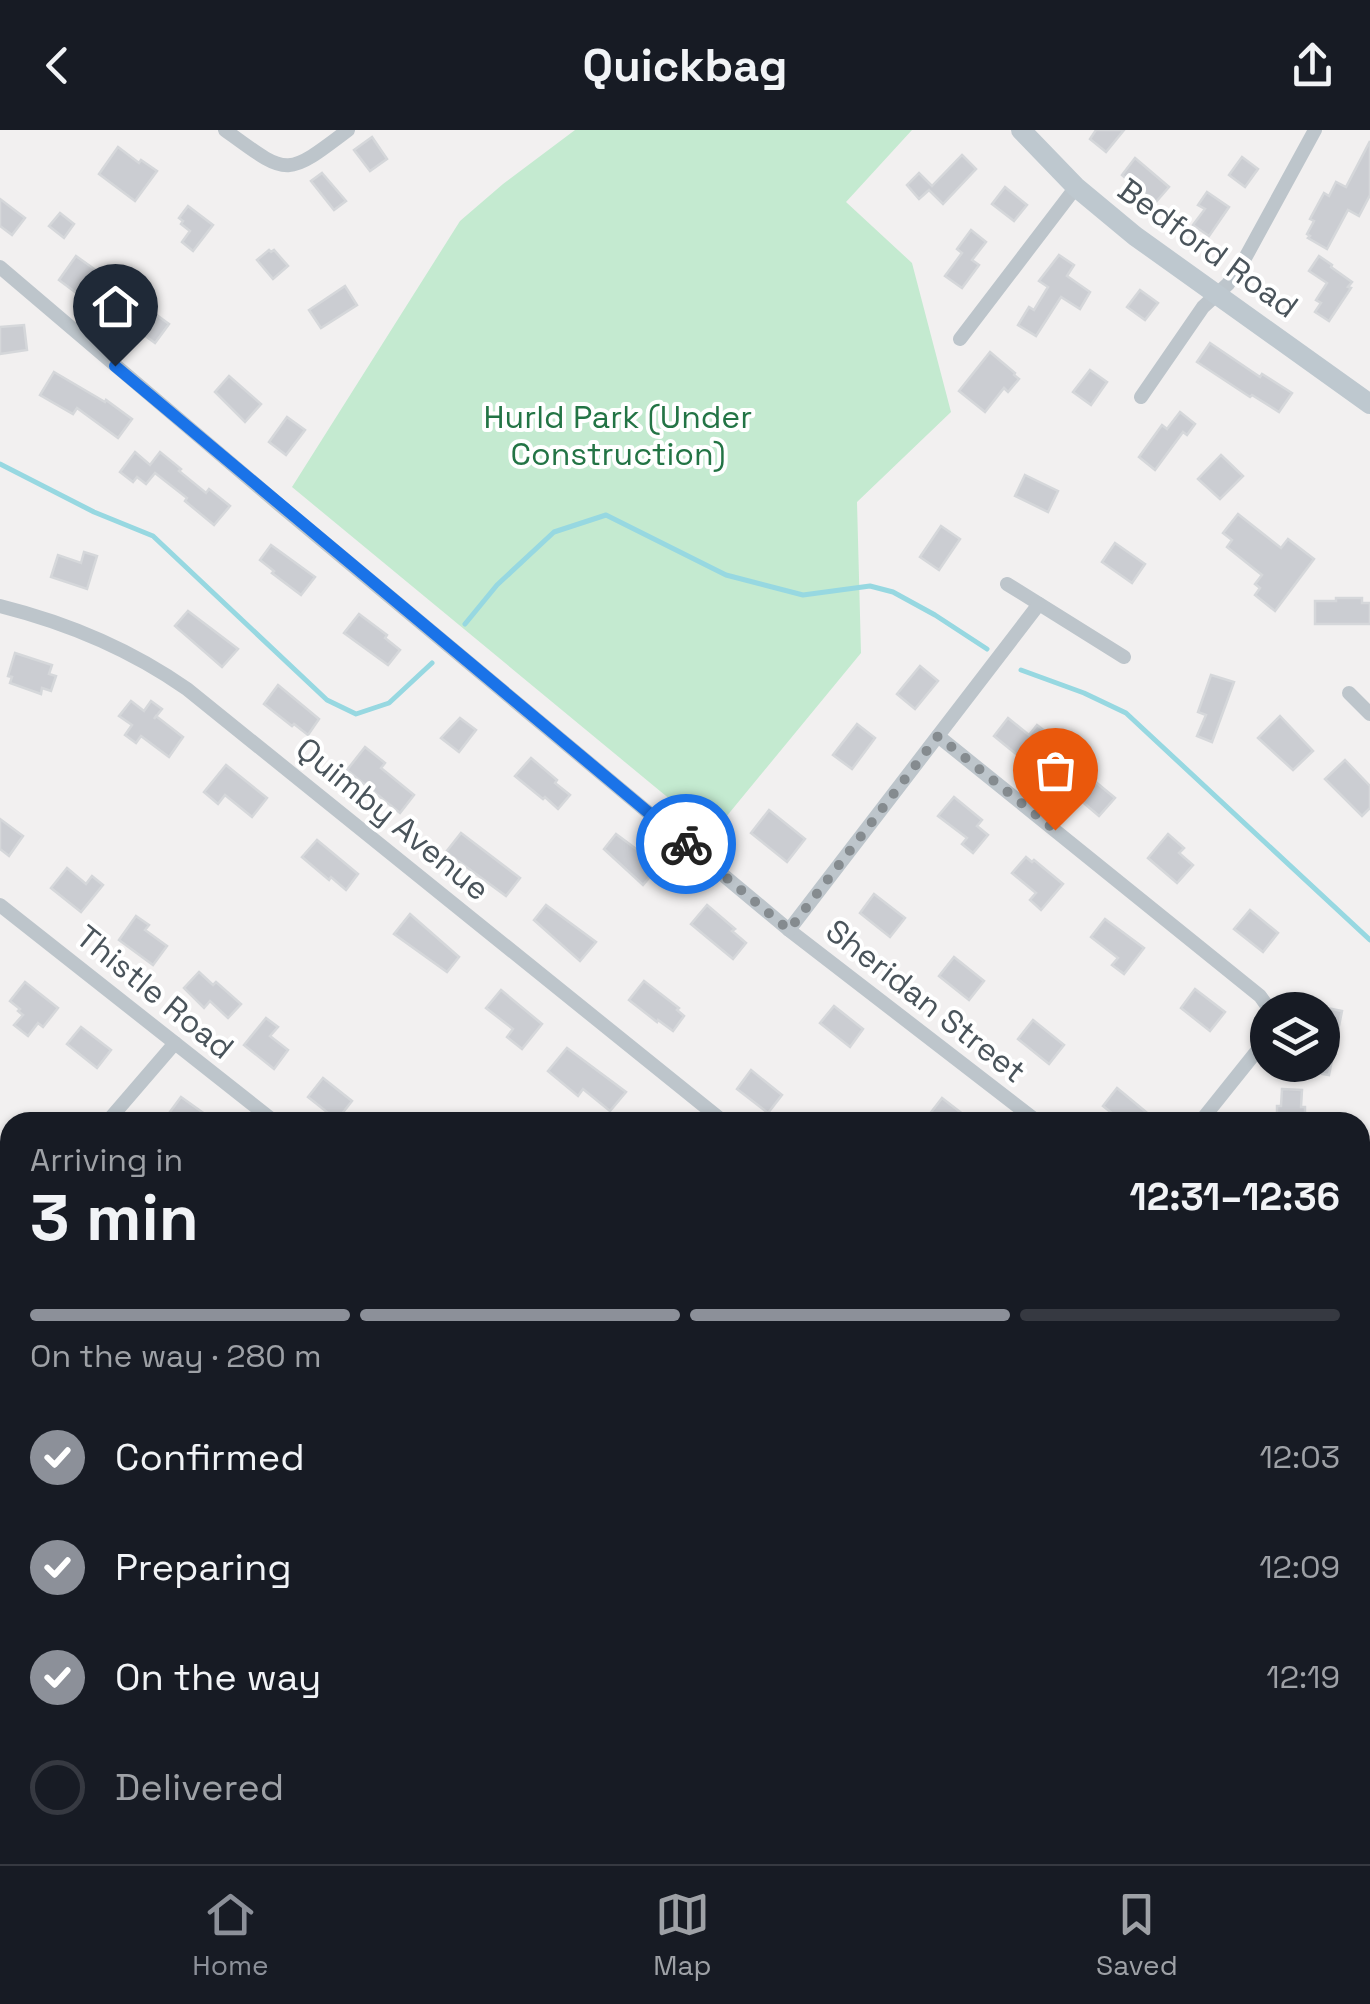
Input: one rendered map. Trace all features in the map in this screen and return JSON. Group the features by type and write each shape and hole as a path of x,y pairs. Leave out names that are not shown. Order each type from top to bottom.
{"street":[{"path":"225,130 274,164 288,166 310,159 348,130"},
{"name":"Bedford Road","path":"1020,130 1076,187 1135,236 1370,404"},
{"path":"1141,397 1203,307 1228,284 1244,260 1316,130"},
{"path":"960,338 1076,187"},
{"name":"Sheridan Street","path":"0,267 789,930 1025,1112"},
{"path":"1007,584 1124,657"},
{"path":"789,930 1039,604"},
{"name":"Quimby Avenue","path":"0,606 109,643 176,681 712,1112"},
{"path":"1350,694 1370,714"},
{"path":"938,736 1255,992"},
{"name":"Thistle Road","path":"0,904 262,1112"},
{"path":"115,1112 175,1044"},
{"path":"1208,1112 1250,1060"}],"green space":[{"name":"Hurld Park (Under Construction)","path":"575,130 912,130 846,202 912,263 951,412 857,502 861,653 712,834 292,487 460,221"}],"building":[{"path":"1096,130 1124,130 1106,152 1090,139"},
{"path":"372,137 387,159 370,171 354,150"},
{"path":"1370,141 1370,195 1359,216 1348,210 1327,249 1308,238 1314,221 1310,219 1324,193 1329,196 1336,182 1346,187"},
{"path":"118,147 157,171 135,201 99,174"},
{"path":"962,155 976,169 943,204 929,190 919,199 907,185 919,173 932,186"},
{"path":"1242,157 1258,169 1245,187 1229,175"},
{"path":"1135,158 1169,187 1155,203 1122,175"},
{"path":"322,173 346,201 334,210 311,181"},
{"path":"1005,187 1027,205 1014,221 992,204"},
{"path":"1207,192 1229,207 1209,236 1193,225 1205,209 1198,205"},
{"path":"0,199 25,218 12,235 0,226"},
{"path":"188,206 213,225 193,251 182,242 190,231 179,218"},
{"path":"60,213 74,224 64,238 49,226"},
{"path":"971,230 986,242 972,260 979,265 962,288 945,276 962,253 957,249"},
{"path":"274,250 288,266 273,279 257,260"},
{"path":"1059,255 1074,265 1067,276 1090,292 1080,309 1061,297 1036,336 1018,325 1029,307 1034,310 1048,287 1039,281"},
{"path":"76,256 104,276 87,301 59,280"},
{"path":"1319,256 1352,282 1329,321 1315,312 1321,303 1316,300 1327,283 1309,271"},
{"path":"345,286 357,305 321,328 309,310"},
{"path":"1140,290 1158,303 1145,320 1127,307"},
{"path":"143,305 169,324 155,343 129,324"},
{"path":"24,325 27,350 0,354 0,327"},
{"path":"1210,343 1292,393 1279,412 1197,362"},
{"path":"990,352 1019,379 1008,392 1004,388 985,412 959,391"},
{"path":"1090,370 1107,382 1091,405 1073,392"},
{"path":"54,372 132,419 118,438 77,408 73,414 40,395"},
{"path":"229,376 261,404 245,422 215,392"},
{"path":"1180,412 1195,424 1187,435 1183,432 1155,470 1139,457 1162,425 1167,429"},
{"path":"287,417 305,430 286,455 269,442"},
{"path":"135,452 150,465 160,452 206,493 209,489 230,506 214,525 155,473 146,484 137,477 133,482 120,472"},
{"path":"1221,455 1243,476 1220,499 1198,479"},
{"path":"1025,475 1058,491 1048,512 1015,496"},
{"path":"1238,514 1281,548 1288,539 1314,559 1275,611 1255,595 1260,588 1255,584 1262,575 1227,547 1232,540 1223,533"},
{"path":"941,526 960,539 939,570 920,557"},
{"path":"1115,543 1145,564 1132,583 1102,562"},
{"path":"271,545 315,577 301,595 260,560"},
{"path":"84,552 97,556 87,589 51,577 58,555 81,563"},
{"path":"1362,598 1362,603 1370,603 1370,624 1315,624 1315,601"},
{"path":"188,611 238,649 222,667 175,626"},
{"path":"359,614 400,650 388,665 344,633"},
{"path":"15,653 52,665 49,674 56,676 51,691 42,688 41,694 10,683 12,677 8,676"},
{"path":"920,666 938,681 915,709 897,694"},
{"path":"1211,675 1234,682 1212,742 1197,736 1206,715 1198,712"},
{"path":"278,685 319,719 308,735 264,704"},
{"path":"131,701 144,711 151,701 162,709 156,716 183,737 169,757 141,736 136,743 125,735 132,725 119,716"},
{"path":"1280,716 1313,751 1293,770 1258,738"},
{"path":"460,718 476,730 459,752 441,738"},
{"path":"1008,718 1029,735 1037,725 1055,739 1033,768 994,736"},
{"path":"857,724 875,738 852,769 833,755"},
{"path":"365,747 385,763 381,768 414,795 400,813 347,770"},
{"path":"531,758 570,795 558,809 515,776"},
{"path":"1345,760 1370,786 1370,808 1362,816 1325,779"},
{"path":"226,765 267,798 252,817 225,795 218,804 204,792"},
{"path":"1086,774 1115,798 1099,816 1071,792"},
{"path":"954,797 982,820 977,826 988,835 973,853 962,844 967,838 938,816"},
{"path":"769,810 805,839 787,862 751,833"},
{"path":"0,819 23,836 9,856 0,849"},
{"path":"461,833 520,878 506,896 446,852"},
{"path":"616,834 659,866 643,885 604,849"},
{"path":"1168,834 1184,848 1179,853 1193,865 1177,883 1148,858"},
{"path":"317,840 358,874 346,890 302,857"},
{"path":"1026,857 1063,884 1041,910 1030,900 1036,893 1012,873"},
{"path":"67,868 86,884 92,876 103,885 81,912 51,888"},
{"path":"874,894 905,918 890,937 860,913"},
{"path":"546,905 596,942 580,961 534,920"},
{"path":"707,905 746,943 733,959 691,924"},
{"path":"1250,910 1278,933 1263,952 1234,929"},
{"path":"410,914 459,957 447,972 394,934"},
{"path":"136,916 149,925 145,930 167,946 153,965 119,940"},
{"path":"1105,919 1144,948 1124,974 1112,965 1118,958 1091,937"},
{"path":"954,957 984,981 969,1000 939,976"},
{"path":"199,972 241,1004 228,1018 210,1001 204,1008 184,988"},
{"path":"644,981 684,1016 673,1031 629,1000"},
{"path":"25,982 58,1008 43,1027 38,1023 28,1036 14,1025 23,1015 10,1001"},
{"path":"1195,989 1225,1012 1210,1031 1181,1008"},
{"path":"501,990 542,1024 522,1049 507,1037 513,1029 486,1008"},
{"path":"834,1006 863,1029 850,1047 820,1023"},
{"path":"266,1018 278,1027 270,1036 288,1050 274,1069 244,1045"},
{"path":"1033,1020 1064,1045 1049,1064 1018,1039"},
{"path":"81,1027 111,1050 97,1068 67,1044"},
{"path":"567,1048 626,1092 610,1111 583,1089 578,1096 548,1071"},
{"path":"751,1070 782,1095 767,1112 737,1089"},
{"path":"323,1078 352,1101 343,1112 327,1112 308,1097"},
{"path":"1117,1088 1146,1112 1110,1112 1103,1106"},
{"path":"1282,1089 1302,1090 1301,1107 1305,1107 1305,1112 1277,1112 1277,1106 1281,1106"},
{"path":"181,1097 202,1112 170,1112"},
{"path":"942,1098 960,1112 931,1112"}],"waterway":[{"path":"0,464 94,512 153,536 327,700 356,714 389,703 432,663"},
{"path":"465,624 497,585 554,532 606,515 726,575 803,595 870,586 893,592 987,649"},
{"path":"1021,670 1126,713 1370,940"}],"way so far":[{"path":"686,844 789,930 938,736 1055,830"}],"route":[{"path":"115,366 686,844"}]}
